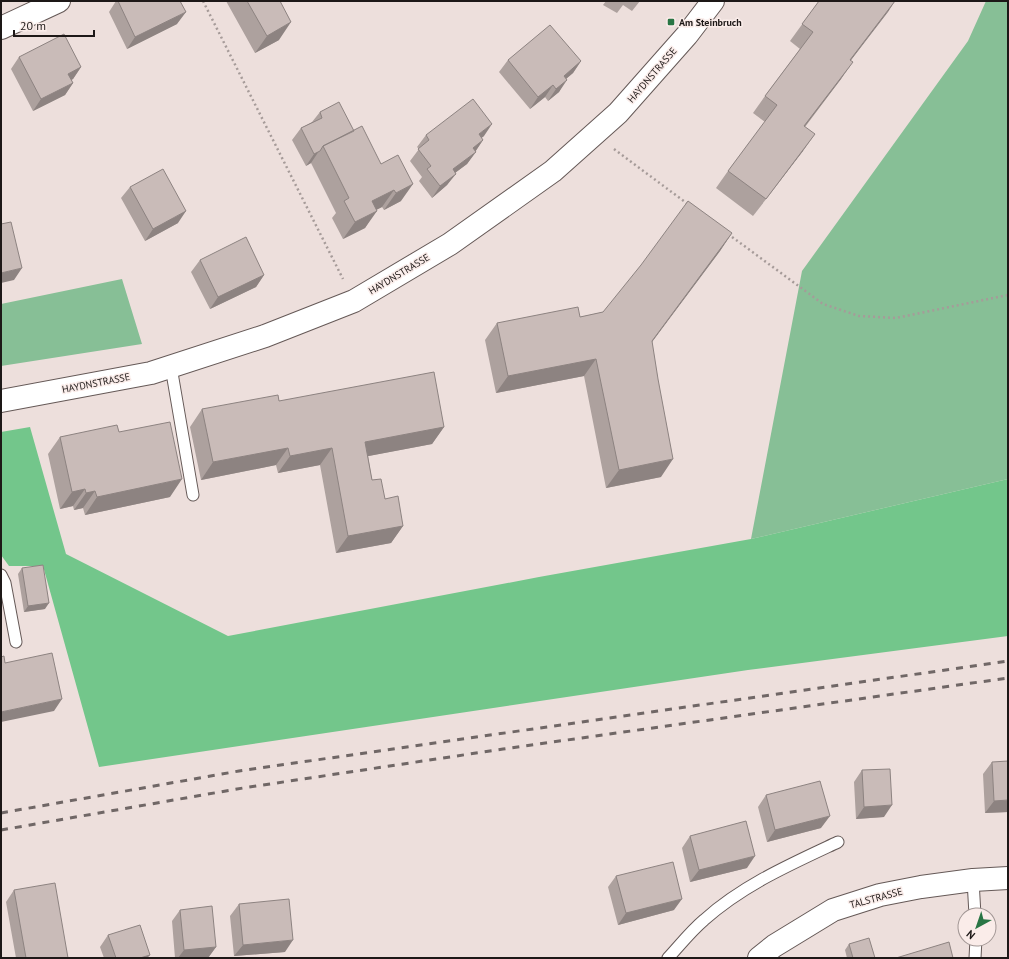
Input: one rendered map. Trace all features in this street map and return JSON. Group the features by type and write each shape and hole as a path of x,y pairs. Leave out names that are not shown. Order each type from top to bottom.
{"street":[{"path":"1,28 59,1"},
{"name":"HAYDNSTRASSE","path":"1,401 151,373 265,336 354,301 450,244 553,171 618,113 687,35 713,1"},
{"name":"TALSTRASSE","path":"759,958 774,946 833,910 880,895 921,887 974,880 1008,878"}],"lane":[{"path":"171,367 193,495"},
{"path":"1,575 6,583 16,642"},
{"path":"668,958 703,920 737,894 783,868 838,842"},
{"path":"974,880 975,907"},
{"path":"975,958 976,947"}],"path":[{"path":"202,1 354,301"},
{"path":"594,135 690,205"},
{"path":"728,234 823,304 859,316 896,318 1008,295"}],"green space":[{"path":"986,1 1008,1 1008,479 751,539 802,271 968,41"},
{"path":"122,279 142,344 1,366 1,304"},
{"path":"30,427 66,554 228,636 539,577 751,539 1008,479 1008,636 748,670 99,767 43,566 9,566 1,555 1,432"}],"building":[{"path":"118,1 180,1 186,12 135,37"},
{"path":"247,1 280,1 291,22 267,36"},
{"path":"819,1 895,1 850,60 853,62 804,126 815,134 766,199 728,171 777,105 765,96 813,32 802,24"},
{"path":"550,25 581,61 564,76 567,80 556,89 553,85 538,97 508,60"},
{"path":"64,34 81,67 68,74 73,83 41,99 19,57"},
{"path":"473,99 492,124 479,134 483,140 473,148 476,152 453,169 456,174 440,186 427,169 431,166 418,149 429,140 426,135"},
{"path":"339,102 354,131 323,146 320,151 314,154 301,128 322,118 320,112"},
{"path":"362,126 381,164 398,155 413,184 396,193 394,190 372,201 377,211 355,222 344,201 349,198 323,146"},
{"path":"163,169 186,211 153,229 130,187"},
{"path":"688,201 732,233 652,341 673,459 619,470 596,359 508,376 497,323 578,307 580,317 603,312 641,265"},
{"path":"11,222 22,268 1,273 1,224"},
{"path":"246,237 264,275 218,297 200,260"},
{"path":"434,372 444,427 365,442 372,480 381,479 385,499 398,496 403,526 348,536 332,448 290,456 288,448 213,462 202,409 278,395 279,401"},
{"path":"170,422 182,479 97,497 95,491 86,493 85,489 72,492 60,437 117,425 119,432"},
{"path":"43,565 49,603 28,606 22,568"},
{"path":"52,653 62,699 1,712 1,657 4,656 5,663"},
{"path":"1008,761 1008,800 994,801 992,762"},
{"path":"890,769 892,805 864,807 862,770"},
{"path":"820,781 830,816 775,830 766,795"},
{"path":"746,821 755,856 699,870 690,836"},
{"path":"673,862 682,899 626,913 616,876"},
{"path":"55,883 68,958 26,958 14,890"},
{"path":"289,899 293,940 243,945 239,904"},
{"path":"212,906 216,947 184,950 180,910"},
{"path":"140,925 150,955 140,958 116,958 108,935"},
{"path":"869,938 875,958 853,958 849,944"},
{"path":"949,942 953,958 896,958"}],"railway":[{"path":"1,813 239,771 1008,661"},
{"path":"1,830 243,788 503,749 1008,678"}],"place":[{"name":"Am Steinbruch","path":"671,22"}]}
